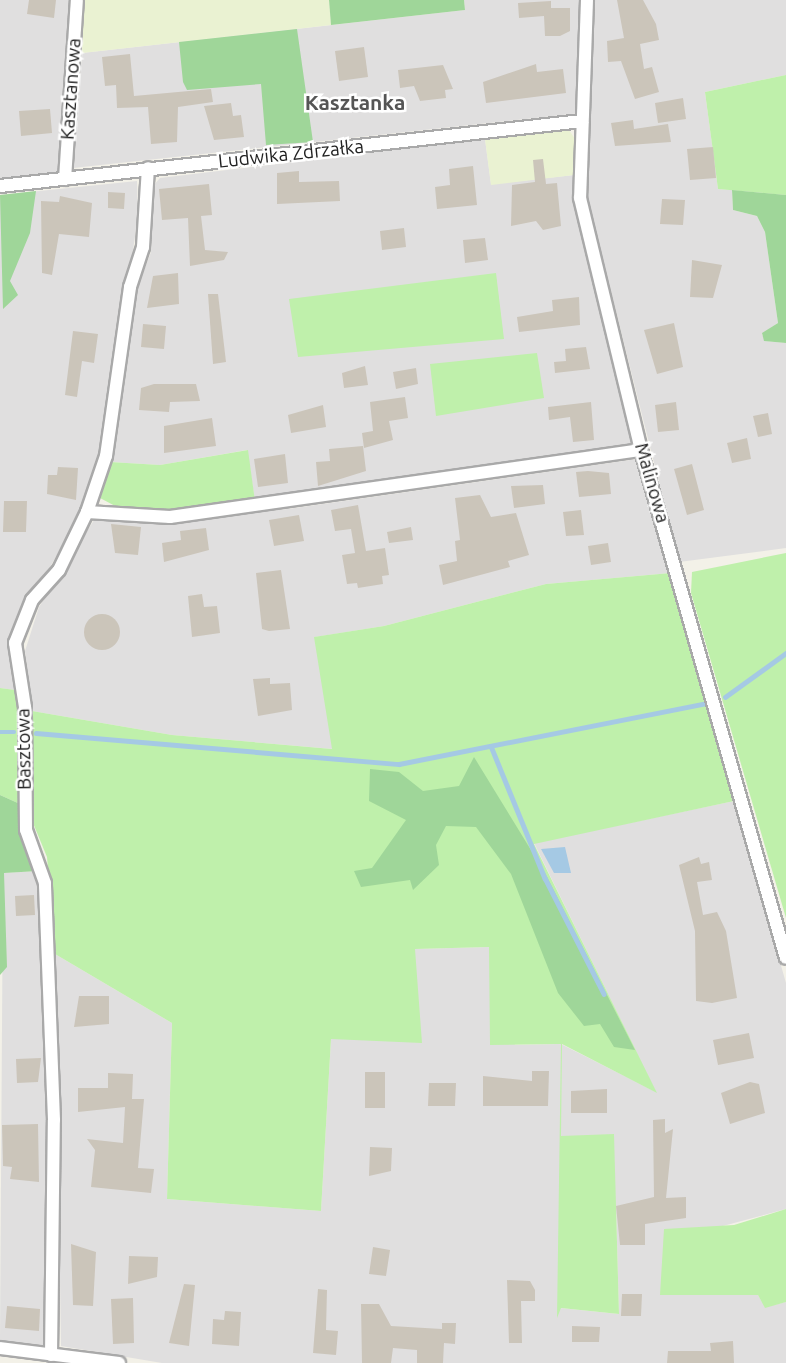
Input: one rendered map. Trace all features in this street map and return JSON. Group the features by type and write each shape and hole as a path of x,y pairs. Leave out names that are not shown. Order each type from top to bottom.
{"street":[{"name":"Kasztanowa","path":"65,178 77,0"},
{"name":"Malinowa","path":"587,0 580,198 641,450 786,958"},
{"name":"Ludwika Zdrzałka","path":"0,186 582,121"},
{"name":"Basztowa","path":"51,1355 54,1120 45,883 26,830 25,708 15,643 32,600 59,570 87,512 106,456 130,287 143,247 148,168"},
{"path":"87,512 170,517 641,450"},
{"path":"0,1348 119,1363"}],"shaded area":[{"path":"0,0 72,0 60,173 0,179"},
{"path":"464,0 582,0 581,113 73,168 82,53 465,10"},
{"path":"593,0 786,0 786,75 705,92 718,189 732,190 733,210 757,216 765,232 778,323 762,334 765,341 786,343 786,548 679,562 587,196"},
{"path":"485,139 491,184 574,175 574,198 635,444 255,501 247,450 160,465 110,462 138,286 151,252 153,186 160,178"},
{"path":"137,181 138,217 103,447 81,513 34,595 26,593 9,641 15,690 0,688 0,195"},
{"path":"637,459 671,573 546,584 384,626 315,637 333,749 172,735 32,711 25,651 39,607 96,517 171,520 288,509"},
{"path":"734,801 786,983 786,1209 719,1227 660,1294 758,1295 765,1307 786,1302 786,1363 162,1363 61,1346 55,954 172,1023 167,1199 321,1211 331,1039 415,949 490,947 515,1045 561,1044 656,1092 534,843","holes":["616,1206 619,1314 560,1308"]},
{"path":"38,871 50,1161 45,1348 0,1340 3,873"}],"green space":[{"path":"84,0 329,0 331,25 82,53"},
{"path":"329,0 464,0 465,10 331,25"},
{"path":"297,29 313,142 266,145 261,84 187,90 183,82 179,42"},
{"path":"786,75 786,195 718,189 705,92"},
{"path":"569,130 575,139 574,175 491,185 485,139"},
{"path":"732,190 786,195 786,343 764,341 762,333 778,323 765,232 757,216 733,210"},
{"path":"36,191 30,233 10,281 18,295 3,309 0,195"},
{"path":"496,273 504,339 298,357 289,299"},
{"path":"537,353 544,398 436,416 430,364"},
{"path":"248,450 255,501 177,511 119,508 100,498 110,462 160,465"},
{"path":"786,553 786,918 691,593 692,572"},
{"path":"671,573 734,801 534,844 657,1093 562,1044 561,1136 614,1134 619,1314 561,1308 557,1318 561,1044 490,1045 489,947 415,949 422,1043 331,1039 321,1211 167,1199 172,1023 55,954 47,857 33,823 32,711 172,735 332,749 314,637 384,626 546,584"},
{"path":"0,688 15,690 20,708 20,804 0,795"},
{"path":"474,757 545,873 635,1050 614,1047 600,1024 584,1026 558,993 511,874 476,827 446,826 436,845 439,865 413,890 410,880 361,887 354,871 372,868 406,820 369,801 370,769 399,772 423,791 459,786"},
{"path":"0,795 20,804 38,871 4,873 7,967 0,975"},
{"path":"786,1209 786,1302 765,1308 758,1295 660,1295 664,1229 734,1225"}],"water":[{"path":"565,847 571,873 554,873 541,849"}],"building":[{"path":"29,0 56,0 54,18 27,14"},
{"path":"617,0 643,0 656,24 659,40 640,44 644,69 652,67 659,92 635,99 621,61 608,62 607,41 624,38"},
{"path":"551,1 551,8 570,8 570,31 560,36 545,36 544,16 519,18 518,3"},
{"path":"364,47 368,77 339,81 335,51"},
{"path":"130,54 134,96 211,89 213,102 178,107 177,142 151,144 148,107 117,108 116,85 105,86 102,57"},
{"path":"536,64 537,72 563,69 566,93 486,103 483,82"},
{"path":"443,65 453,89 445,90 446,98 420,101 414,86 400,88 398,70"},
{"path":"683,98 686,119 658,123 655,103"},
{"path":"231,103 233,116 241,115 244,137 214,140 204,106"},
{"path":"50,109 52,133 21,136 19,111"},
{"path":"633,120 634,129 668,124 671,142 615,146 611,123"},
{"path":"713,147 716,178 690,180 687,149"},
{"path":"543,159 546,184 557,183 561,226 543,230 536,221 511,226 512,185 535,182 533,160"},
{"path":"473,166 477,205 437,209 435,187 450,185 449,169"},
{"path":"299,171 299,182 339,181 340,201 277,204 277,173"},
{"path":"209,184 212,215 201,216 205,250 228,252 224,260 190,266 188,218 162,220 159,189"},
{"path":"108,192 125,193 124,209 108,208"},
{"path":"60,196 92,203 89,237 59,234 52,275 42,273 41,201 59,202"},
{"path":"662,199 685,200 683,225 660,224"},
{"path":"404,228 406,247 382,250 380,231"},
{"path":"485,238 488,260 465,263 463,240"},
{"path":"692,260 722,265 713,298 690,297"},
{"path":"178,273 179,304 147,308 153,276"},
{"path":"208,294 218,294 226,362 213,364"},
{"path":"579,297 580,325 519,332 517,317 553,311 552,300"},
{"path":"674,323 683,367 657,374 644,330"},
{"path":"143,324 166,326 164,349 141,347"},
{"path":"73,331 98,334 94,363 82,361 77,397 65,395"},
{"path":"586,347 590,369 555,373 554,362 566,361 565,349"},
{"path":"365,366 368,385 344,388 342,373"},
{"path":"416,368 418,384 396,389 393,372"},
{"path":"154,384 196,384 200,401 170,402 169,412 139,410 141,388"},
{"path":"405,397 408,418 389,421 393,440 364,448 362,433 373,431 370,402"},
{"path":"591,402 594,440 573,442 570,417 549,420 548,407"},
{"path":"676,402 679,430 658,432 655,405"},
{"path":"323,405 326,427 291,433 288,415"},
{"path":"768,413 772,434 758,437 753,416"},
{"path":"212,418 216,446 164,453 164,426"},
{"path":"747,438 751,459 732,463 727,443"},
{"path":"363,446 366,471 318,486 316,462 330,461 329,449"},
{"path":"285,454 288,483 258,487 254,459"},
{"path":"692,464 704,510 687,515 674,469"},
{"path":"58,467 78,468 76,500 47,494 48,475 57,475"},
{"path":"576,472 609,473 611,494 579,497"},
{"path":"543,485 545,504 514,508 511,486"},
{"path":"480,495 491,517 516,513 529,555 508,561 510,567 443,585 439,565 457,561 455,541 460,540 455,498"},
{"path":"4,501 27,501 26,532 3,532"},
{"path":"358,505 366,551 385,548 389,575 382,576 383,584 358,588 357,583 347,584 342,555 355,553 351,529 335,531 331,510"},
{"path":"581,510 584,535 566,536 563,512"},
{"path":"299,515 304,541 274,546 269,520"},
{"path":"111,524 141,527 138,555 115,553"},
{"path":"411,527 413,540 389,543 387,532"},
{"path":"206,528 209,550 164,562 162,543 181,540 180,531"},
{"path":"608,543 611,562 591,565 588,546"},
{"path":"281,570 290,629 269,631 262,629 256,573"},
{"path":"202,594 204,607 217,606 220,633 192,637 188,596"},
{"path":"102,614 115,619 120,632 115,645 102,650 89,645 84,632 89,619"},
{"path":"270,678 270,684 290,683 292,710 258,716 253,679"},
{"path":"699,857 701,864 709,862 712,880 697,882 703,915 717,912 726,931 737,998 712,1003 696,1001 695,931 679,865"},
{"path":"34,895 35,915 16,916 15,896"},
{"path":"79,996 109,996 109,1024 74,1027"},
{"path":"749,1033 754,1058 718,1065 713,1040"},
{"path":"41,1058 38,1082 17,1083 16,1059"},
{"path":"532,1071 549,1071 548,1106 483,1106 483,1076 532,1081"},
{"path":"365,1072 385,1072 385,1108 365,1108"},
{"path":"108,1073 133,1074 132,1099 144,1099 138,1168 154,1169 151,1193 91,1187 95,1150 87,1139 123,1143 125,1107 78,1112 78,1088 108,1088"},
{"path":"750,1082 759,1084 765,1113 730,1124 721,1093"},
{"path":"429,1083 456,1083 455,1106 428,1106"},
{"path":"607,1089 607,1113 571,1113 571,1091"},
{"path":"665,1119 665,1133 673,1129 666,1198 686,1197 686,1218 645,1224 645,1245 620,1245 616,1206 654,1197 653,1120"},
{"path":"38,1124 39,1182 10,1179 12,1167 3,1166 2,1125"},
{"path":"370,1147 392,1148 391,1171 369,1176"},
{"path":"71,1244 96,1252 93,1306 73,1305"},
{"path":"373,1247 390,1250 386,1276 369,1274"},
{"path":"129,1256 158,1257 157,1277 128,1284"},
{"path":"507,1280 530,1281 535,1290 535,1301 521,1301 522,1343 509,1343"},
{"path":"184,1284 195,1285 189,1346 169,1343"},
{"path":"318,1289 327,1290 326,1330 338,1331 336,1355 313,1353"},
{"path":"622,1294 642,1294 641,1316 621,1316"},
{"path":"133,1298 134,1343 113,1344 111,1299"},
{"path":"361,1304 379,1304 391,1326 442,1329 442,1323 456,1323 455,1344 444,1343 443,1363 417,1363 417,1350 393,1348 391,1363 362,1363"},
{"path":"7,1306 40,1309 39,1331 5,1328"},
{"path":"225,1311 241,1312 239,1346 212,1344 213,1319 224,1320"},
{"path":"572,1326 600,1327 599,1342 572,1342"},
{"path":"733,1341 734,1363 667,1363 668,1351 711,1351 710,1343"}],"waterway":[{"path":"725,697 786,653"},
{"path":"36,733 399,764 706,703"},
{"path":"0,732 14,732"},
{"path":"491,746 545,878 604,994"}],"district":[{"name":"Kasztanka","path":"355,102"}]}
